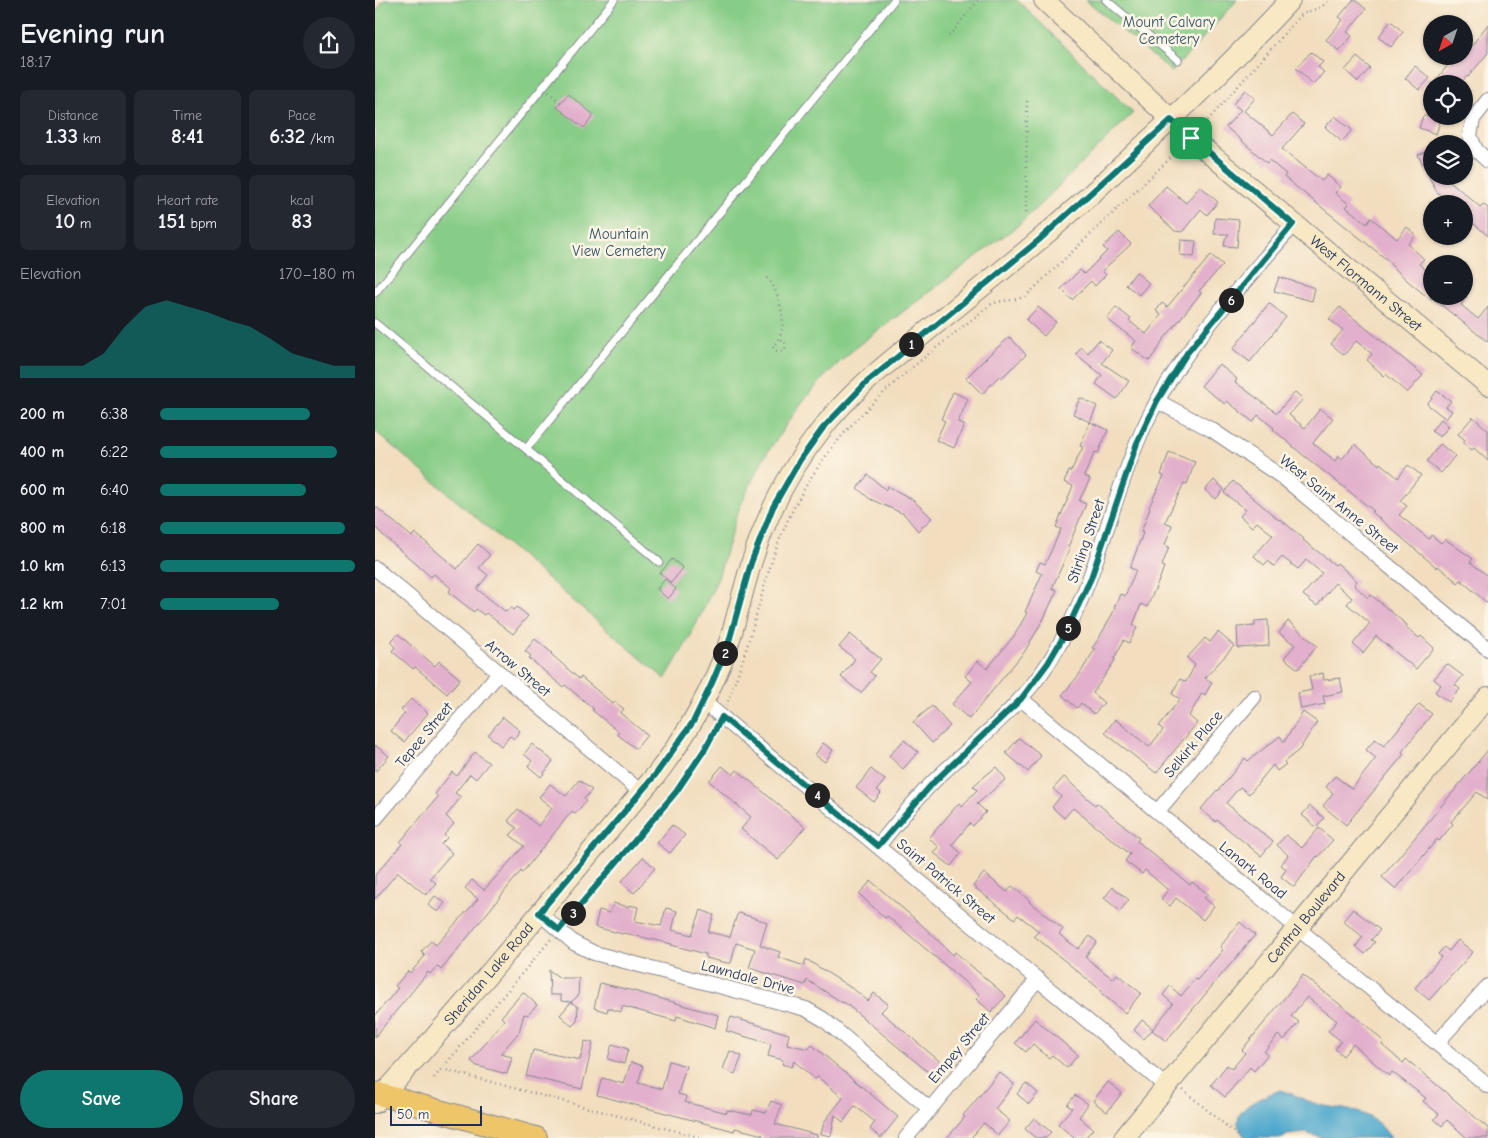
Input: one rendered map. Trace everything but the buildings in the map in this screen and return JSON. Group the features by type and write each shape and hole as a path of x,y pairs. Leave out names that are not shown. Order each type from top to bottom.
{"main road":[{"name":"West Flormann Street","path":"1044,0 1191,138 1488,385"},
{"name":"Sheridan Lake Road","path":"378,1097 406,1071 680,743 704,702 728,645 751,563 773,507 800,460 823,428 867,382 1039,240 1171,120 1225,68 1290,0"},
{"name":"Central Boulevard","path":"1124,1138 1175,1088 1297,927 1488,697"},
{"path":"378,1097 536,1138"}],"street":[{"path":"1488,100 1473,119 1470,136 1475,150 1488,161"},
{"name":"Stirling Street","path":"878,846 933,783 1021,699 1048,663 1065,634 1091,578 1137,443 1157,401 1187,353 1293,224"},
{"name":"West Saint Anne Street","path":"1157,401 1212,430 1285,479 1488,649"},
{"name":"Arrow Street","path":"375,568 641,792"},
{"name":"Tepee Street","path":"375,819 499,673"},
{"name":"Selkirk Place","path":"1157,812 1254,698"},
{"name":"Lanark Road","path":"1021,699 1488,1086"},
{"name":"Saint Patrick Street","path":"704,702 1038,979 1175,1088"},
{"name":"Lawndale Drive","path":"539,913 574,944 594,953 806,1009 823,1019 930,1109"},
{"name":"Empey Street","path":"906,1138 1038,979"},
{"path":"1437,1043 1488,986"}],"lane":[{"path":"375,293 614,0"},
{"path":"527,449 894,0"},
{"path":"1105,0 1178,60"},
{"path":"375,323 659,562"}],"path":[{"path":"949,36 978,0"},
{"path":"434,1078 676,792 705,749 722,717 739,673 769,568 783,531 805,487 837,439 885,391 990,305 1002,301 1018,300 1029,293 1191,138 1301,16 1322,7 1329,0"},
{"path":"543,88 561,103"},
{"path":"1026,212 1027,100"},
{"path":"767,278 772,282 783,320 782,330 773,347 776,350 783,351 786,345 779,338"},
{"path":"442,1068 702,1138"},
{"path":"1175,1088 1241,1138"}],"green space":[{"name":"Mountain View Cemetery","path":"384,0 1017,0 1133,113 1021,223 856,347 826,375 802,402 763,459 747,491 736,517 718,578 690,637 665,679 375,431 375,13"},
{"name":"Mount Calvary Cemetery","path":"1086,0 1237,0 1172,72"}],"water":[{"path":"1280,1090 1313,1103 1363,1114 1378,1123 1391,1138 1323,1138 1306,1133 1287,1135 1283,1138 1246,1138 1240,1129 1238,1120 1241,1113 1254,1102"}],"route":[{"path":"1171,120 1191,138 1293,224 1187,353 1170,378 1137,443 1091,578 1078,607 1048,663 1021,699 913,803 878,846 722,717 705,749 676,792 559,930 539,913 656,774 680,743 693,722 704,702 728,645 751,563 765,524 789,477 811,443 836,412 867,382 903,350 1039,240 1171,120"}]}
